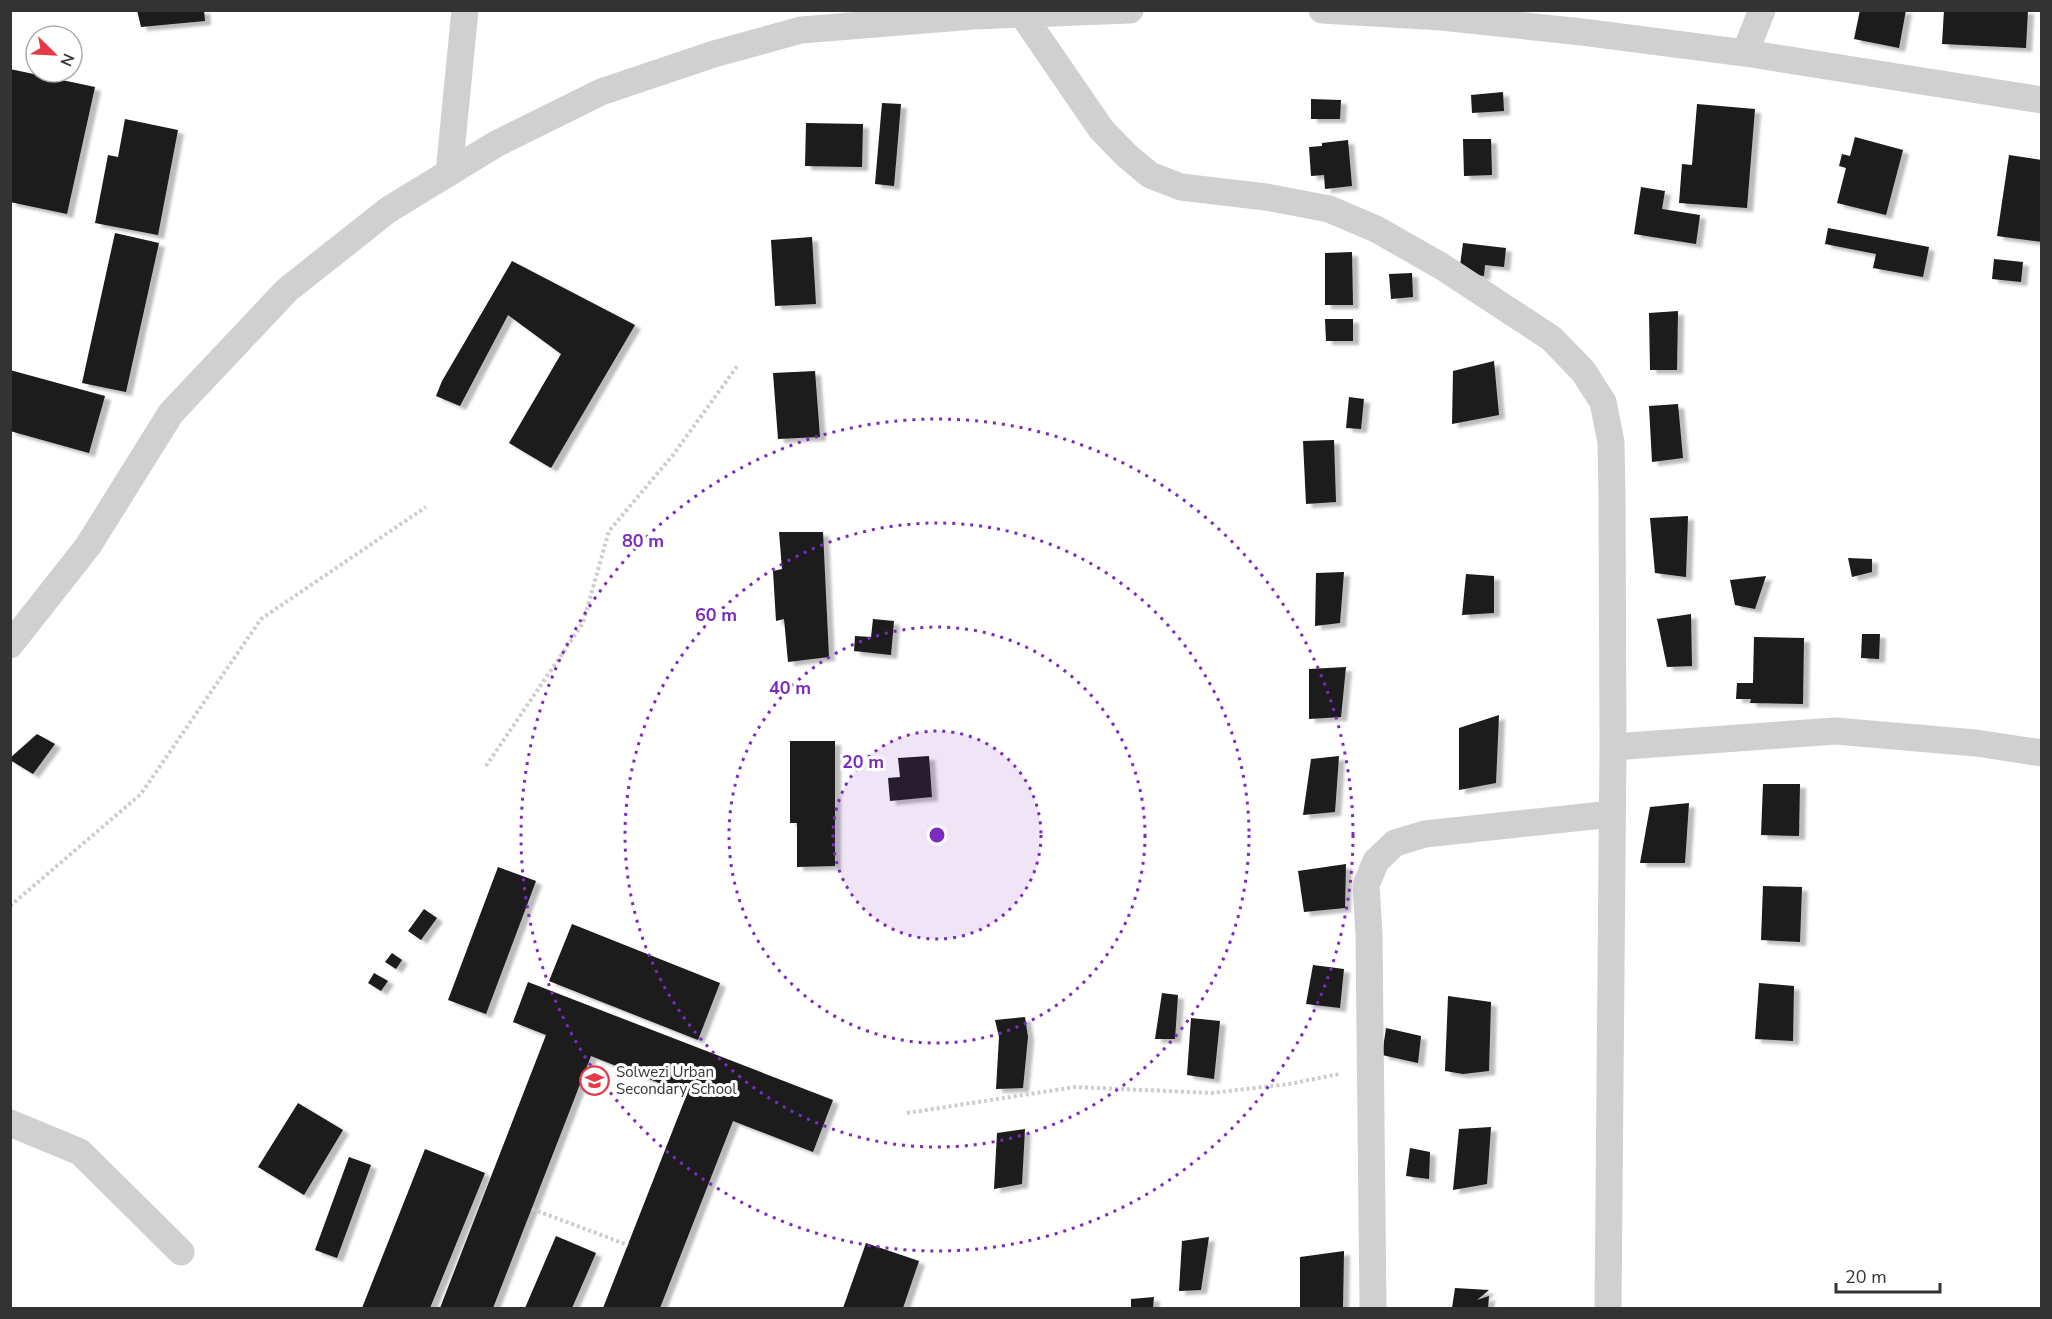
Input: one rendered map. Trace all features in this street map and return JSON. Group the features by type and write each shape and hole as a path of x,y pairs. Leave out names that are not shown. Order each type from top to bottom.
{"street":[{"path":"449,173 465,10"},
{"path":"10,645 88,546 171,413 287,290 388,210 496,144 601,92 714,54 801,30 1022,12 1130,10"},
{"path":"1322,10 1441,17 1582,32 1745,53 2042,100"},
{"path":"1745,53 1762,10"},
{"path":"1022,12 1101,129 1126,155 1150,175 1181,187 1266,197 1329,209 1376,229 1441,266 1551,338 1583,371 1603,402 1611,442 1613,747 1608,1308"},
{"path":"1613,747 1835,731 1976,743 2042,753"},
{"path":"1373,1308 1369,935 1366,885 1376,861 1395,843 1425,834 1612,814"},
{"path":"10,1123 80,1152 181,1252"}],"path":[{"path":"486,766 583,623 609,531 673,455 738,365"},
{"path":"10,906 141,794 261,619 426,507"},
{"path":"907,1113 1075,1087 1212,1093 1289,1084 1329,1075 1370,1070"},
{"path":"532,1209 628,1245"}],"building":[{"path":"137,10 204,10 205,21 141,27"},
{"path":"1860,10 1906,10 1899,48 1854,39"},
{"path":"1944,10 2028,10 2026,48 1942,44"},
{"path":"10,69 24,72 24,84 81,84 95,87 67,214 10,202"},
{"path":"1503,92 1504,111 1472,113 1471,95"},
{"path":"1311,99 1341,100 1340,119 1311,119"},
{"path":"882,103 901,104 894,186 875,184"},
{"path":"1697,104 1755,109 1747,208 1679,203 1682,164 1692,165"},
{"path":"125,119 178,130 158,235 95,223 108,155 118,157"},
{"path":"806,123 863,124 862,167 805,166"},
{"path":"1855,137 1903,150 1886,215 1837,203 1846,168 1839,166 1842,154 1850,156"},
{"path":"1463,139 1491,139 1492,175 1464,176"},
{"path":"1348,140 1352,186 1325,189 1324,175 1311,176 1309,147"},
{"path":"2009,155 2042,160 2042,242 1997,236"},
{"path":"1641,187 1665,191 1662,209 1700,215 1696,244 1634,234"},
{"path":"1828,228 1929,247 1923,277 1873,268 1876,254 1825,244"},
{"path":"115,233 159,243 126,392 82,383"},
{"path":"812,237 816,304 775,306 771,240"},
{"path":"1463,243 1506,248 1504,267 1485,265 1484,276 1459,273"},
{"path":"1352,252 1353,305 1325,305 1325,253"},
{"path":"1994,259 2023,262 2021,282 1992,279"},
{"path":"512,261 635,325 551,468 509,443 561,354 508,315 460,406 436,396 442,381"},
{"path":"1412,273 1413,297 1391,299 1389,274"},
{"path":"1678,311 1677,370 1650,370 1649,313"},
{"path":"1325,319 1353,319 1353,341 1326,341"},
{"path":"1494,361 1499,415 1452,424 1453,371"},
{"path":"10,370 105,396 89,453 10,431"},
{"path":"815,371 820,437 778,439 773,373"},
{"path":"1349,397 1364,399 1361,429 1346,428"},
{"path":"1678,404 1683,458 1652,462 1649,406"},
{"path":"1334,440 1336,502 1306,504 1303,441"},
{"path":"1688,516 1686,577 1655,573 1650,518"},
{"path":"779,532 823,532 829,657 788,662 784,619 776,621 773,571 782,569"},
{"path":"1848,558 1872,559 1872,572 1852,577"},
{"path":"1344,572 1340,623 1315,626 1316,573"},
{"path":"1466,574 1494,576 1494,613 1462,615"},
{"path":"1766,576 1755,609 1735,605 1730,580"},
{"path":"1691,614 1692,666 1667,667 1657,619"},
{"path":"873,619 894,621 891,655 854,651 855,636 871,637"},
{"path":"1862,634 1880,634 1879,659 1861,658"},
{"path":"1754,637 1804,638 1803,704 1750,703 1751,699 1736,699 1737,683 1753,683"},
{"path":"1346,667 1341,717 1309,719 1309,669"},
{"path":"1499,715 1496,783 1459,790 1459,728"},
{"path":"37,734 55,744 33,774 10,758"},
{"path":"790,741 835,741 835,866 797,867 797,823 790,823"},
{"path":"929,756 932,797 890,801 888,778 900,777 898,758"},
{"path":"1339,756 1335,812 1303,815 1311,759"},
{"path":"1763,784 1800,784 1799,836 1761,835"},
{"path":"1689,803 1685,863 1640,863 1650,807"},
{"path":"1346,864 1345,908 1304,912 1298,871"},
{"path":"498,867 536,881 486,1014 448,1000"},
{"path":"1763,886 1802,887 1800,942 1761,940"},
{"path":"424,909 437,918 421,940 408,931"},
{"path":"572,924 720,983 698,1040 549,981"},
{"path":"392,953 402,960 396,969 385,962"},
{"path":"1313,965 1344,969 1340,1008 1306,1004"},
{"path":"374,973 388,981 381,991 368,983"},
{"path":"528,982 833,1100 813,1152 733,1121 660,1308 603,1308 687,1094 591,1056 493,1308 440,1308 546,1035 513,1022"},
{"path":"1759,983 1794,986 1793,1041 1755,1039"},
{"path":"1162,993 1178,995 1175,1039 1155,1039"},
{"path":"1448,996 1491,1002 1489,1071 1463,1074 1445,1071"},
{"path":"1025,1017 1028,1037 1023,1088 996,1089 999,1037 995,1020"},
{"path":"1191,1018 1220,1021 1214,1079 1187,1075"},
{"path":"1386,1028 1421,1036 1418,1063 1382,1055"},
{"path":"298,1103 343,1130 304,1195 258,1167"},
{"path":"1491,1127 1487,1184 1453,1190 1459,1129"},
{"path":"1025,1129 1022,1184 994,1189 997,1133"},
{"path":"1410,1148 1430,1152 1429,1179 1406,1176"},
{"path":"425,1149 485,1173 430,1308 362,1308"},
{"path":"349,1157 371,1165 337,1258 315,1250"},
{"path":"556,1236 596,1253 572,1308 525,1308"},
{"path":"1209,1237 1201,1290 1179,1291 1182,1241"},
{"path":"866,1243 919,1261 903,1308 843,1308"},
{"path":"1344,1251 1343,1307 1300,1307 1300,1257"},
{"path":"1455,1288 1489,1290 1477,1300 1489,1296 1488,1308 1452,1308"},
{"path":"1154,1297 1153,1308 1131,1308 1131,1299"}],"place":[{"name":"Solwezi Urban Secondary School","path":"595,1081"}]}
